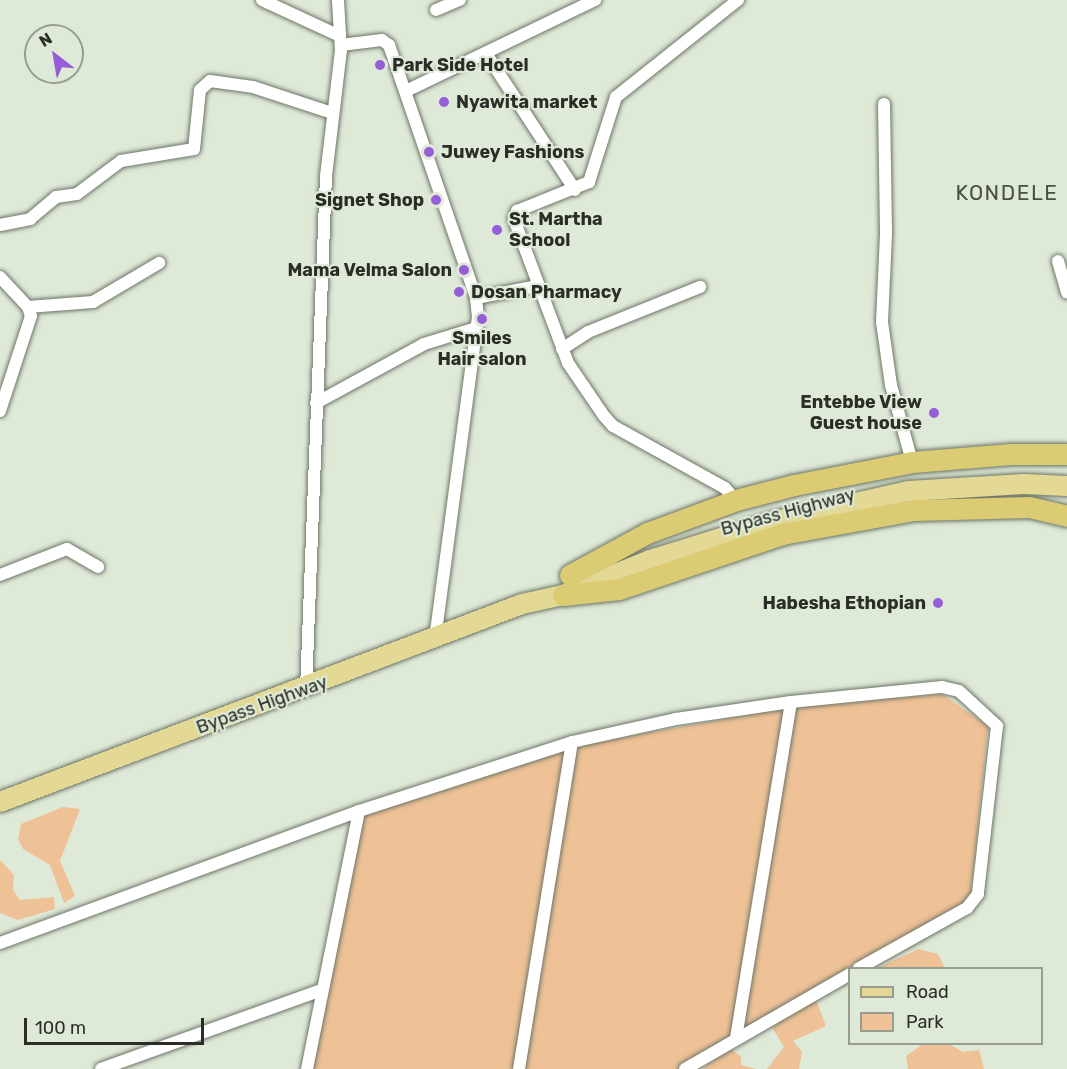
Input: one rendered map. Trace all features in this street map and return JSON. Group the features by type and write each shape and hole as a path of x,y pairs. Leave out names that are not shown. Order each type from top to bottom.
{"highway":[{"path":"570,575 646,532 736,500 912,462 1011,454 1067,454"},
{"path":"563,595 619,589 782,534 914,510 1029,507 1067,516"}],"main road":[{"name":"Bypass Highway","path":"522,604 563,595 648,556 852,493 921,484 1067,475"},
{"name":"Bypass Highway","path":"0,802 435,639 522,604 570,575 648,556 813,510 909,492 1024,484 1067,486"}],"street":[{"path":"262,0 340,40 385,40 406,91 476,298 476,328 435,639"},
{"path":"306,689 326,176 340,40 338,0"},
{"path":"436,10 460,0"},
{"path":"406,91 487,55 595,0"},
{"path":"736,500 725,488 613,426 574,375 516,229 515,214 589,182 616,97 738,0"},
{"path":"487,55 575,190"},
{"path":"0,225 30,219 56,198 77,194 121,161 194,149 200,90 210,81 253,87 332,113"},
{"path":"884,104 886,234 882,322 891,385 912,462"},
{"path":"1058,261 1067,293"},
{"path":"28,307 93,302 159,263"},
{"path":"0,278 28,307 30,321 0,411"},
{"path":"476,298 538,286"},
{"path":"562,349 603,326 634,317 700,287"},
{"path":"316,403 424,344 476,328"},
{"path":"0,575 67,549 98,567"},
{"path":"0,943 358,811 572,742 676,719 791,702 942,687 959,691 989,715 997,726 979,883 974,901 862,967"},
{"path":"736,1038 791,702"},
{"path":"519,1069 572,742"},
{"path":"307,1069 358,811"},
{"path":"685,1069 848,975"},
{"path":"100,1069 322,990"}],"green space":[{"path":"942,694 988,726 971,894 961,906 855,967 848,967 848,971 679,1069 313,1069 363,815 579,745 799,706"},
{"path":"63,807 80,809 60,861 75,896 64,903 50,865 23,849 18,839 21,824"},
{"path":"0,860 14,875 13,890 20,900 54,897 55,909 18,920 0,913"},
{"path":"919,949 938,954 944,967 879,967"},
{"path":"816,1000 826,1026 793,1041 802,1052 799,1069 767,1069 784,1047 772,1027"},
{"path":"922,1045 951,1045 963,1052 979,1050 984,1069 908,1069 906,1056"},
{"path":"730,1048 741,1057 741,1065 756,1069 703,1069"}],"place":[{"name":"Park Side Hotel","path":"380,65"},
{"name":"Nyawita market","path":"444,102"},
{"name":"Juwey Fashions","path":"429,152"},
{"name":"Signet Shop","path":"436,200"},
{"name":"St. Martha School","path":"497,230"},
{"name":"Mama Velma Salon","path":"464,270"},
{"name":"Dosan Pharmacy","path":"459,292"},
{"name":"Smiles Hair salon","path":"482,319"},
{"name":"Entebbe View Guest house","path":"934,413"},
{"name":"Habesha Ethopian","path":"938,603"}],"district":[{"name":"KONDELE","path":"1007,193"}]}
